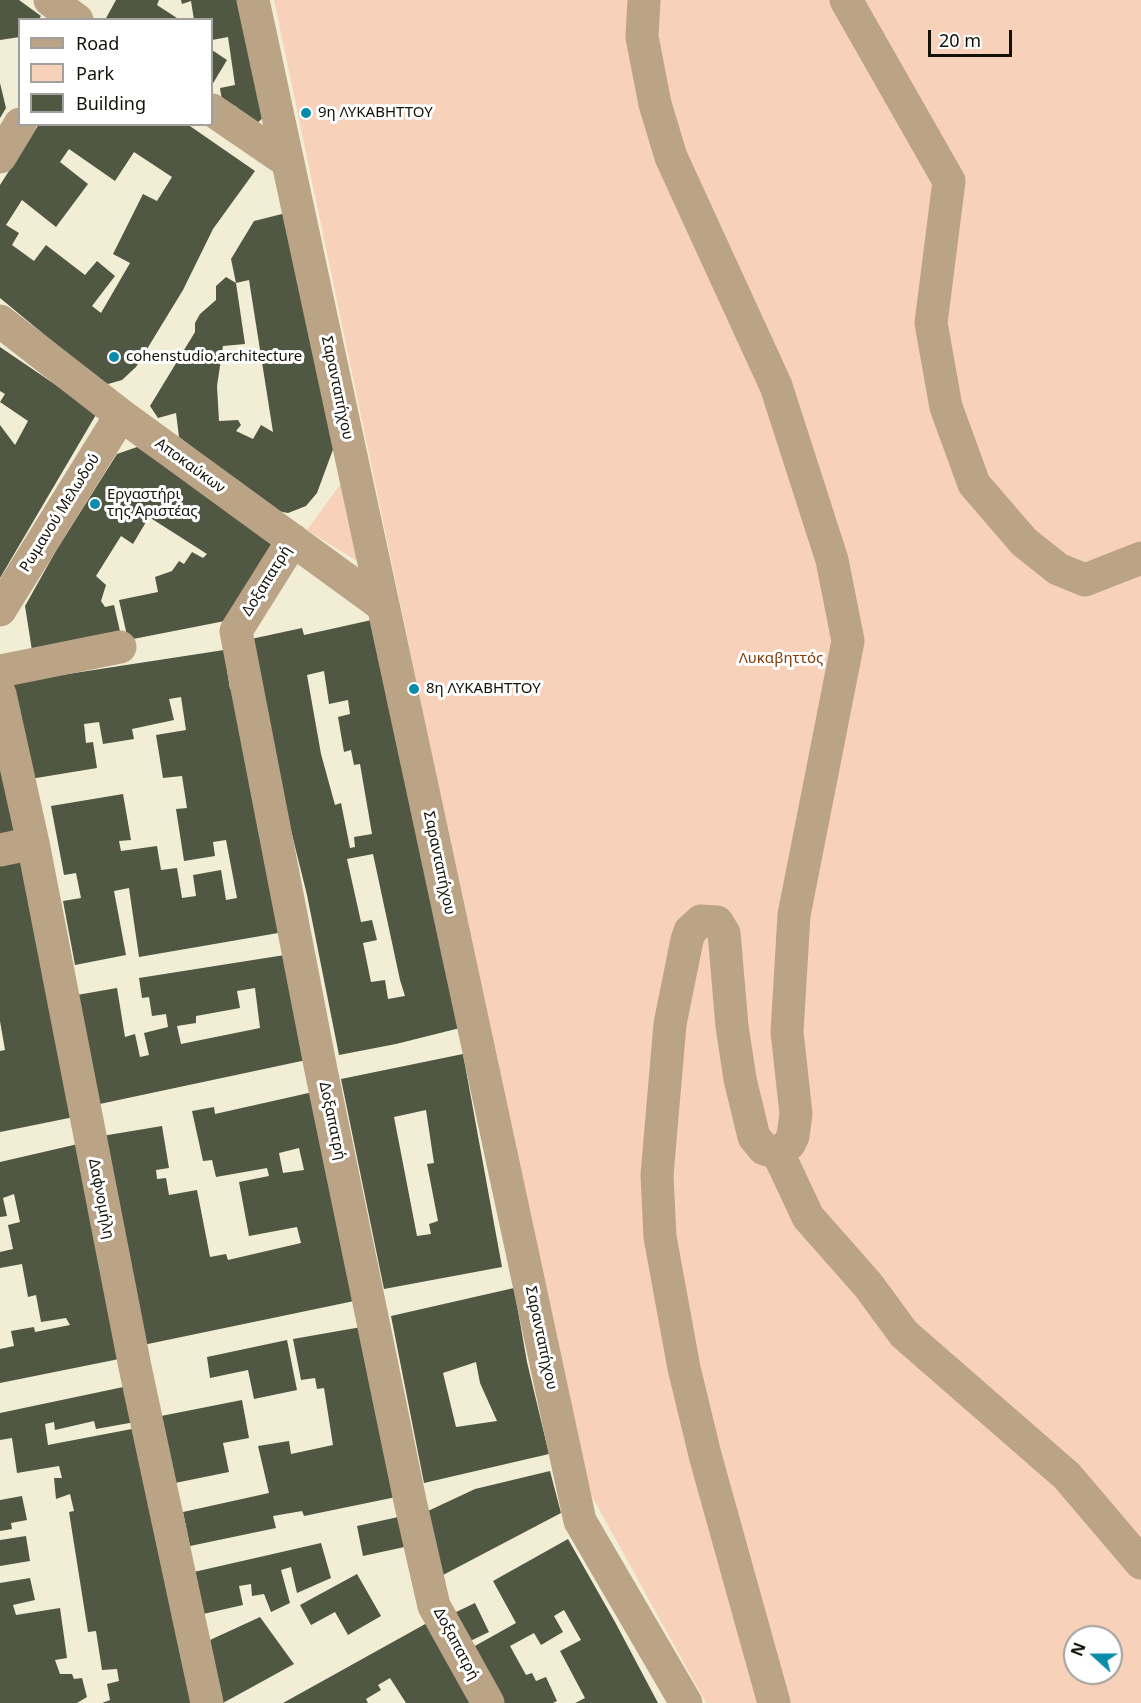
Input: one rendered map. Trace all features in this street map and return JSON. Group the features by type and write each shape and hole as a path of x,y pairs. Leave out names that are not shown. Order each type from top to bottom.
{"street":[{"name":"Σαρανταπήχου","path":"253,0 580,1521 686,1703"},
{"path":"644,0 642,37 655,104 671,157 776,386 832,560 846,622 847,656 794,915 787,1032 796,1114 789,1144 778,1153"},
{"path":"846,0 949,181 931,324 946,407 974,484 1024,542 1058,568 1085,580 1141,558"},
{"path":"213,111 288,162"},
{"path":"0,157 19,126"},
{"name":"Αποκαύκων","path":"0,321 120,415 383,606"},
{"name":"Ρωμανού Μελωδού","path":"0,610 120,415"},
{"name":"Δοξαπατρή","path":"293,540 236,631 318,1058 434,1606 488,1703"},
{"path":"0,671 120,647"},
{"name":"Δαφνομήλη","path":"0,694 33,843 135,1367 207,1703"},
{"path":"0,850 33,843"},
{"path":"774,1703 697,1422 684,1368 660,1237 657,1175 670,1024 687,940 690,932 701,921 717,922 724,933 732,1026 750,1126 758,1144 764,1149 778,1153 808,1216 868,1285 904,1334 1067,1476 1141,1563"}],"green space":[{"name":"Λυκαβηττός","path":"274,0 1141,0 1141,1703 706,1703 584,1482"},
{"path":"345,478 363,565 307,530"}],"building":[{"path":"0,0 19,0 41,16 40,18 18,18 18,37 0,40"},
{"path":"116,0 159,0 157,5 177,18 106,18"},
{"path":"181,0 239,0 265,116 254,126 242,122 236,106 223,107 220,88 235,85 228,37 213,40 213,18 194,18 191,1 182,4"},
{"path":"213,51 227,60 213,83"},
{"path":"0,83 6,108 0,118"},
{"path":"38,126 190,126 255,171 213,229 183,290 136,367 122,380 108,384 98,379 0,298 0,185","holes":["69,149 115,181 134,152 172,177 157,201 143,194 113,254 130,263 101,313 92,306 115,276 97,261 85,275 46,245 34,261 12,245 19,233 6,225 22,200 56,227 88,184 60,162"]},
{"path":"286,213 335,444 317,493 306,506 288,513 272,510 179,437 176,413 158,418 150,406 195,332 195,323 200,314 216,300 216,286 226,277 236,283 231,259 254,221","holes":["249,280 273,432 261,425 253,439 236,431 241,425 238,420 219,421 217,386 223,346 245,344 236,283"]},
{"path":"0,347 97,413 0,578 0,425 15,445 28,421 0,402 5,394 0,391"},
{"path":"137,447 280,546 230,620 128,640 119,600 158,592 155,577 172,571 179,561 184,564 192,552 203,558 207,554 149,517 133,544 121,536 96,576 106,585 101,601 105,607 114,605 122,640 33,657 25,606 57,549 117,454"},
{"path":"376,619 460,1028 339,1055 307,895 274,762 251,639 302,628 304,635","holes":["324,671 329,704 348,700 350,714 338,717 344,752 351,750 354,765 360,764 372,834 354,837 355,847 350,848 341,803 335,805 321,754 307,675","373,854 405,996 388,999 385,980 371,982 363,943 377,940 372,920 361,922 347,859"]},
{"path":"224,650 230,689 239,688 284,932 139,957 129,888 114,891 126,955 75,965 63,901 81,898 76,873 64,875 51,806 123,794 131,840 119,841 121,851 157,846 161,870 177,868 182,898 196,896 193,875 221,870 226,900 237,898 226,840 213,842 215,856 184,861 176,809 187,808 182,776 163,778 156,735 186,730 181,697 169,699 174,720 132,729 134,739 103,744 99,722 84,724 86,743 93,742 97,768 24,780 9,683"},
{"path":"0,753 20,837 0,841"},
{"path":"25,857 74,1117 0,1132 0,1051 5,1050 0,1021 0,862"},
{"path":"291,954 311,1059 95,1105 77,995 117,988 125,1037 135,1034 140,1057 149,1055 144,1033 168,1027 166,1014 152,1016 149,997 142,998 139,978","holes":["255,988 260,1028 181,1044 177,1026 196,1023 196,1016 240,1008 237,991"]},
{"path":"463,1054 502,1267 384,1289 341,1079","holes":["426,1110 434,1163 427,1164 438,1221 429,1224 431,1234 417,1236 394,1117"]},
{"path":"313,1092 359,1300 143,1345 102,1136 162,1126 169,1168 156,1170 157,1179 166,1178 169,1195 197,1190 210,1257 226,1254 228,1260 301,1243 297,1227 249,1236 239,1182 269,1176 267,1168 216,1177 212,1160 203,1161 192,1111 214,1107 215,1114","holes":["299,1148 304,1170 283,1173 279,1153"]},
{"path":"78,1144 119,1359 0,1383 0,1349 14,1346 11,1331 34,1327 35,1332 70,1325 66,1318 41,1322 36,1295 28,1297 22,1264 0,1268 0,1252 13,1249 8,1225 20,1222 14,1194 3,1198 7,1216 0,1217 0,1162"},
{"path":"514,1288 527,1362 549,1454 424,1483 391,1316","holes":["476,1362 480,1383 497,1421 456,1427 443,1373"]},
{"path":"367,1326 401,1496 304,1516 302,1511 273,1516 276,1528 190,1546 183,1512 269,1493 258,1446 289,1441 291,1454 333,1445 324,1388 317,1389 315,1378 301,1380 293,1339"},
{"path":"287,1340 297,1390 254,1399 248,1370 210,1378 207,1357"},
{"path":"128,1386 135,1422 96,1429 94,1421 55,1430 54,1422 45,1424 48,1445 137,1428 195,1703 102,1703 110,1700 107,1684 119,1681 117,1669 102,1670 96,1631 88,1632 69,1512 74,1511 70,1494 56,1499 54,1478 62,1478 59,1466 17,1473 12,1438 0,1440 0,1413"},
{"path":"242,1400 249,1438 223,1443 229,1472 175,1483 161,1416"},
{"path":"550,1471 561,1513 443,1575 428,1511 475,1489"},
{"path":"22,1496 27,1520 11,1523 12,1529 0,1531 0,1500"},
{"path":"403,1516 409,1546 363,1556 357,1526"},
{"path":"26,1536 30,1561 0,1566 0,1540"},
{"path":"568,1539 658,1703 575,1703 585,1698 560,1651 581,1640 564,1610 554,1616 563,1632 541,1645 534,1633 510,1646 526,1675 532,1673 536,1681 546,1677 557,1701 553,1703 504,1703 473,1647 516,1623 493,1581"},
{"path":"321,1543 331,1578 297,1593 291,1567 281,1570 290,1603 271,1612 264,1594 252,1596 251,1584 239,1586 243,1605 203,1614 194,1572"},
{"path":"357,1574 381,1616 348,1635 335,1612 311,1625 300,1605"},
{"path":"30,1578 35,1600 13,1605 16,1615 60,1608 67,1658 55,1660 60,1674 72,1674 74,1679 82,1678 87,1697 77,1703 0,1703 0,1583"},
{"path":"475,1603 489,1632 468,1642 454,1613"},
{"path":"260,1617 294,1664 223,1703 210,1640"},
{"path":"427,1623 471,1703 406,1703 390,1678 378,1685 381,1690 366,1699 368,1703 283,1703"}],"place":[{"name":"9η ΛΥΚΑΒΗΤΤΟΥ","path":"306,113"},
{"name":"cohenstudio.architecture","path":"114,357"},
{"name":"Εργαστήρι της Αριστέας","path":"95,504"},
{"name":"8η ΛΥΚΑΒΗΤΤΟΥ","path":"414,689"}]}
